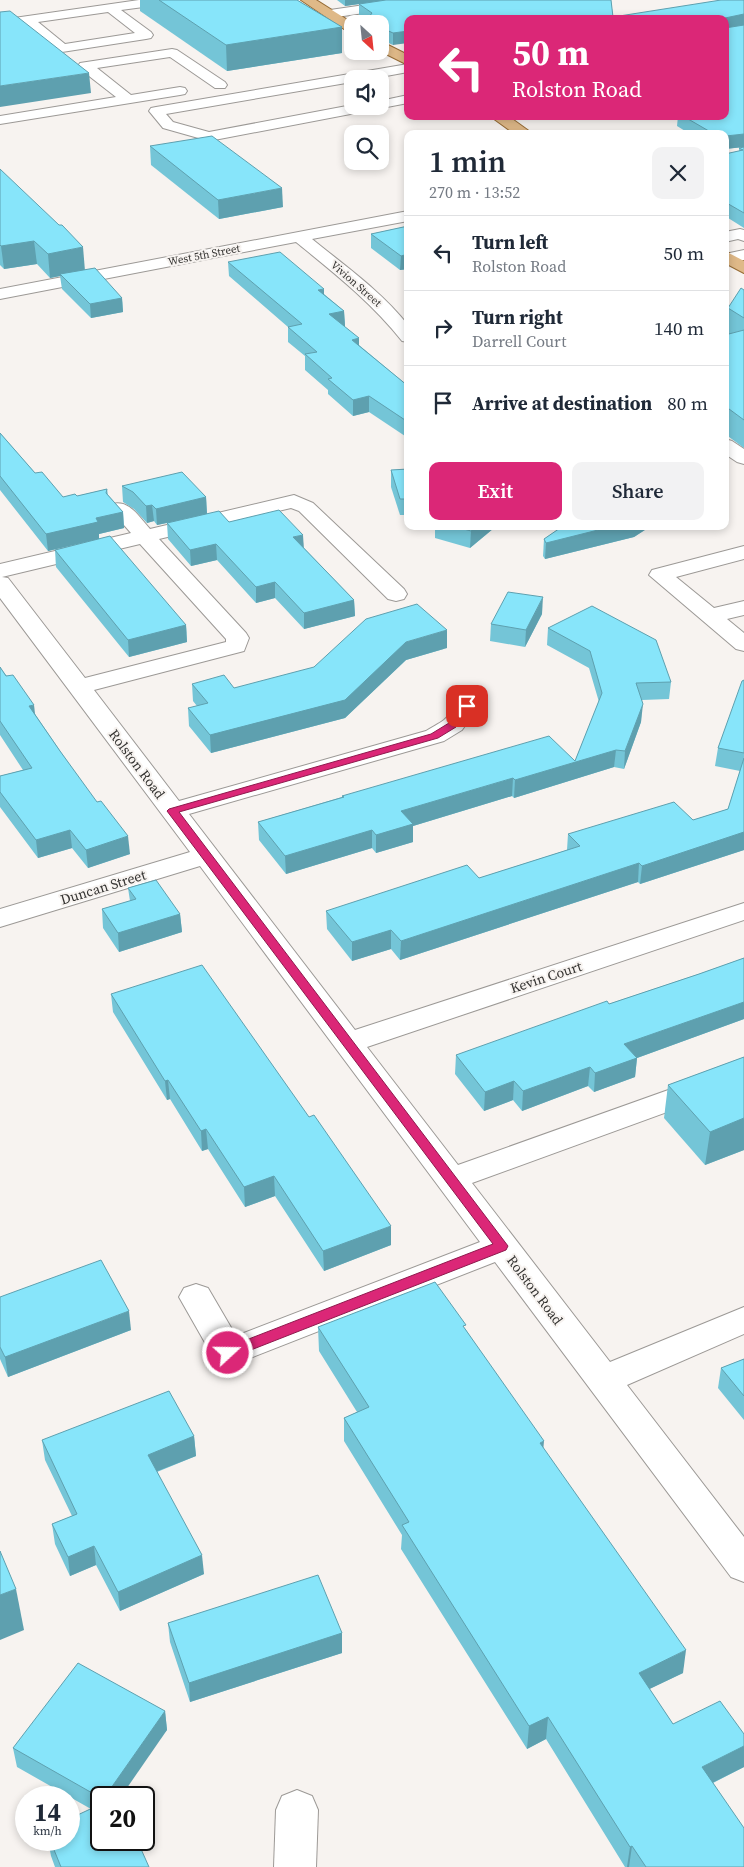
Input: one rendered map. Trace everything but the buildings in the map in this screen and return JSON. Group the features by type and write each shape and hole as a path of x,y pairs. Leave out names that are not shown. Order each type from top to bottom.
{"main road":[{"path":"307,0 344,23"},
{"path":"389,51 404,61"},
{"path":"503,120 520,130"},
{"path":"732,257 744,268"}],"street":[{"path":"0,24 110,4 166,0"},
{"path":"330,14 425,0"},
{"path":"0,15 80,2 110,4 146,35 62,48 27,20"},
{"path":"0,120 128,100 197,88 225,84 172,53 85,66 128,100"},
{"path":"335,66 404,62"},
{"path":"364,70 404,62"},
{"path":"344,74 156,111 168,126 209,137 344,111"},
{"path":"389,103 404,101"},
{"name":"West 5th Street","path":"0,294 404,217"},
{"path":"729,236 740,234 744,236"},
{"name":"Vivion Street","path":"299,237 363,288 404,332"},
{"path":"729,448 744,458"},
{"path":"0,570 294,501 306,506 396,594"},
{"path":"79,687 236,646 238,638 119,508"},
{"path":"744,552 660,575 744,644"},
{"name":"Rolston Road","path":"0,583 744,1566"},
{"path":"710,616 744,608"},
{"path":"172,811 434,736 453,725 467,706"},
{"name":"Duncan Street","path":"0,918 206,856"},
{"name":"Kevin Court","path":"348,1043 744,911"},
{"path":"451,1179 744,1073"},
{"path":"196,1297 228,1353 502,1246"},
{"path":"603,1380 744,1320"},
{"path":"295,1867 297,1810"}],"route":[{"path":"228,1353 502,1246 172,811 434,736 453,725 467,706"}]}
